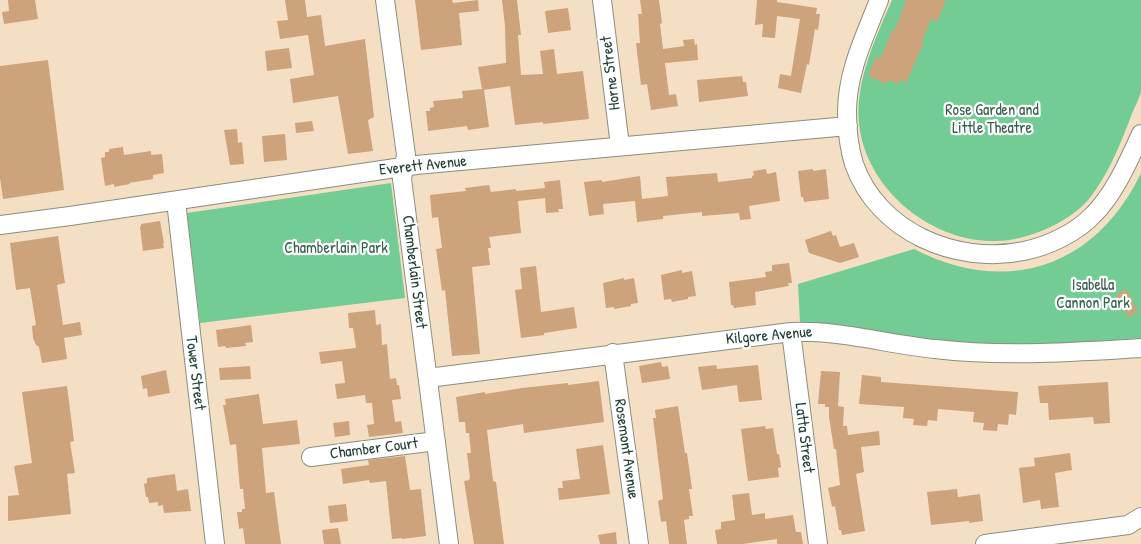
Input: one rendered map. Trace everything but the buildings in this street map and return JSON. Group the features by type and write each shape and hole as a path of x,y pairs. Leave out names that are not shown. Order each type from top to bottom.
{"street":[{"name":"Chamberlain Street","path":"385,0 406,155 402,179 449,544"},
{"name":"Horne Street","path":"602,0 620,146"},
{"path":"879,0 858,54 848,90 848,126 851,152 859,176 880,207 894,221 928,242 949,249 989,255 1036,248 1071,232 1093,216 1120,179 1141,134"},
{"name":"Everett Avenue","path":"0,225 176,201 405,166 848,126"},
{"name":"Tower Street","path":"176,201 215,544"},
{"name":"Kilgore Avenue","path":"428,378 791,332 814,331 890,343 968,352 1038,354 1141,348"},
{"name":"Latta Street","path":"791,332 818,544"},
{"name":"Rosemont Avenue","path":"613,354 639,544"},
{"name":"Chamber Court","path":"311,457 436,441"},
{"path":"985,544 1128,525 1140,518"}],"green space":[{"name":"Rose Garden and Little Theatre","path":"892,0 1141,0 1141,91 1107,171 1096,190 1080,208 1064,220 1040,232 1012,239 991,241 967,238 945,231 923,220 904,206 887,188 873,168 864,146 859,123 859,107 863,75"},
{"name":"Isabella Cannon Park","path":"1141,173 1141,338 1035,346 949,343 800,323 798,284 914,249 949,263 982,271 1015,271 1046,264 1074,251 1100,231 1122,205"},
{"name":"Chamberlain Park","path":"391,183 405,298 200,323 187,213"}]}
